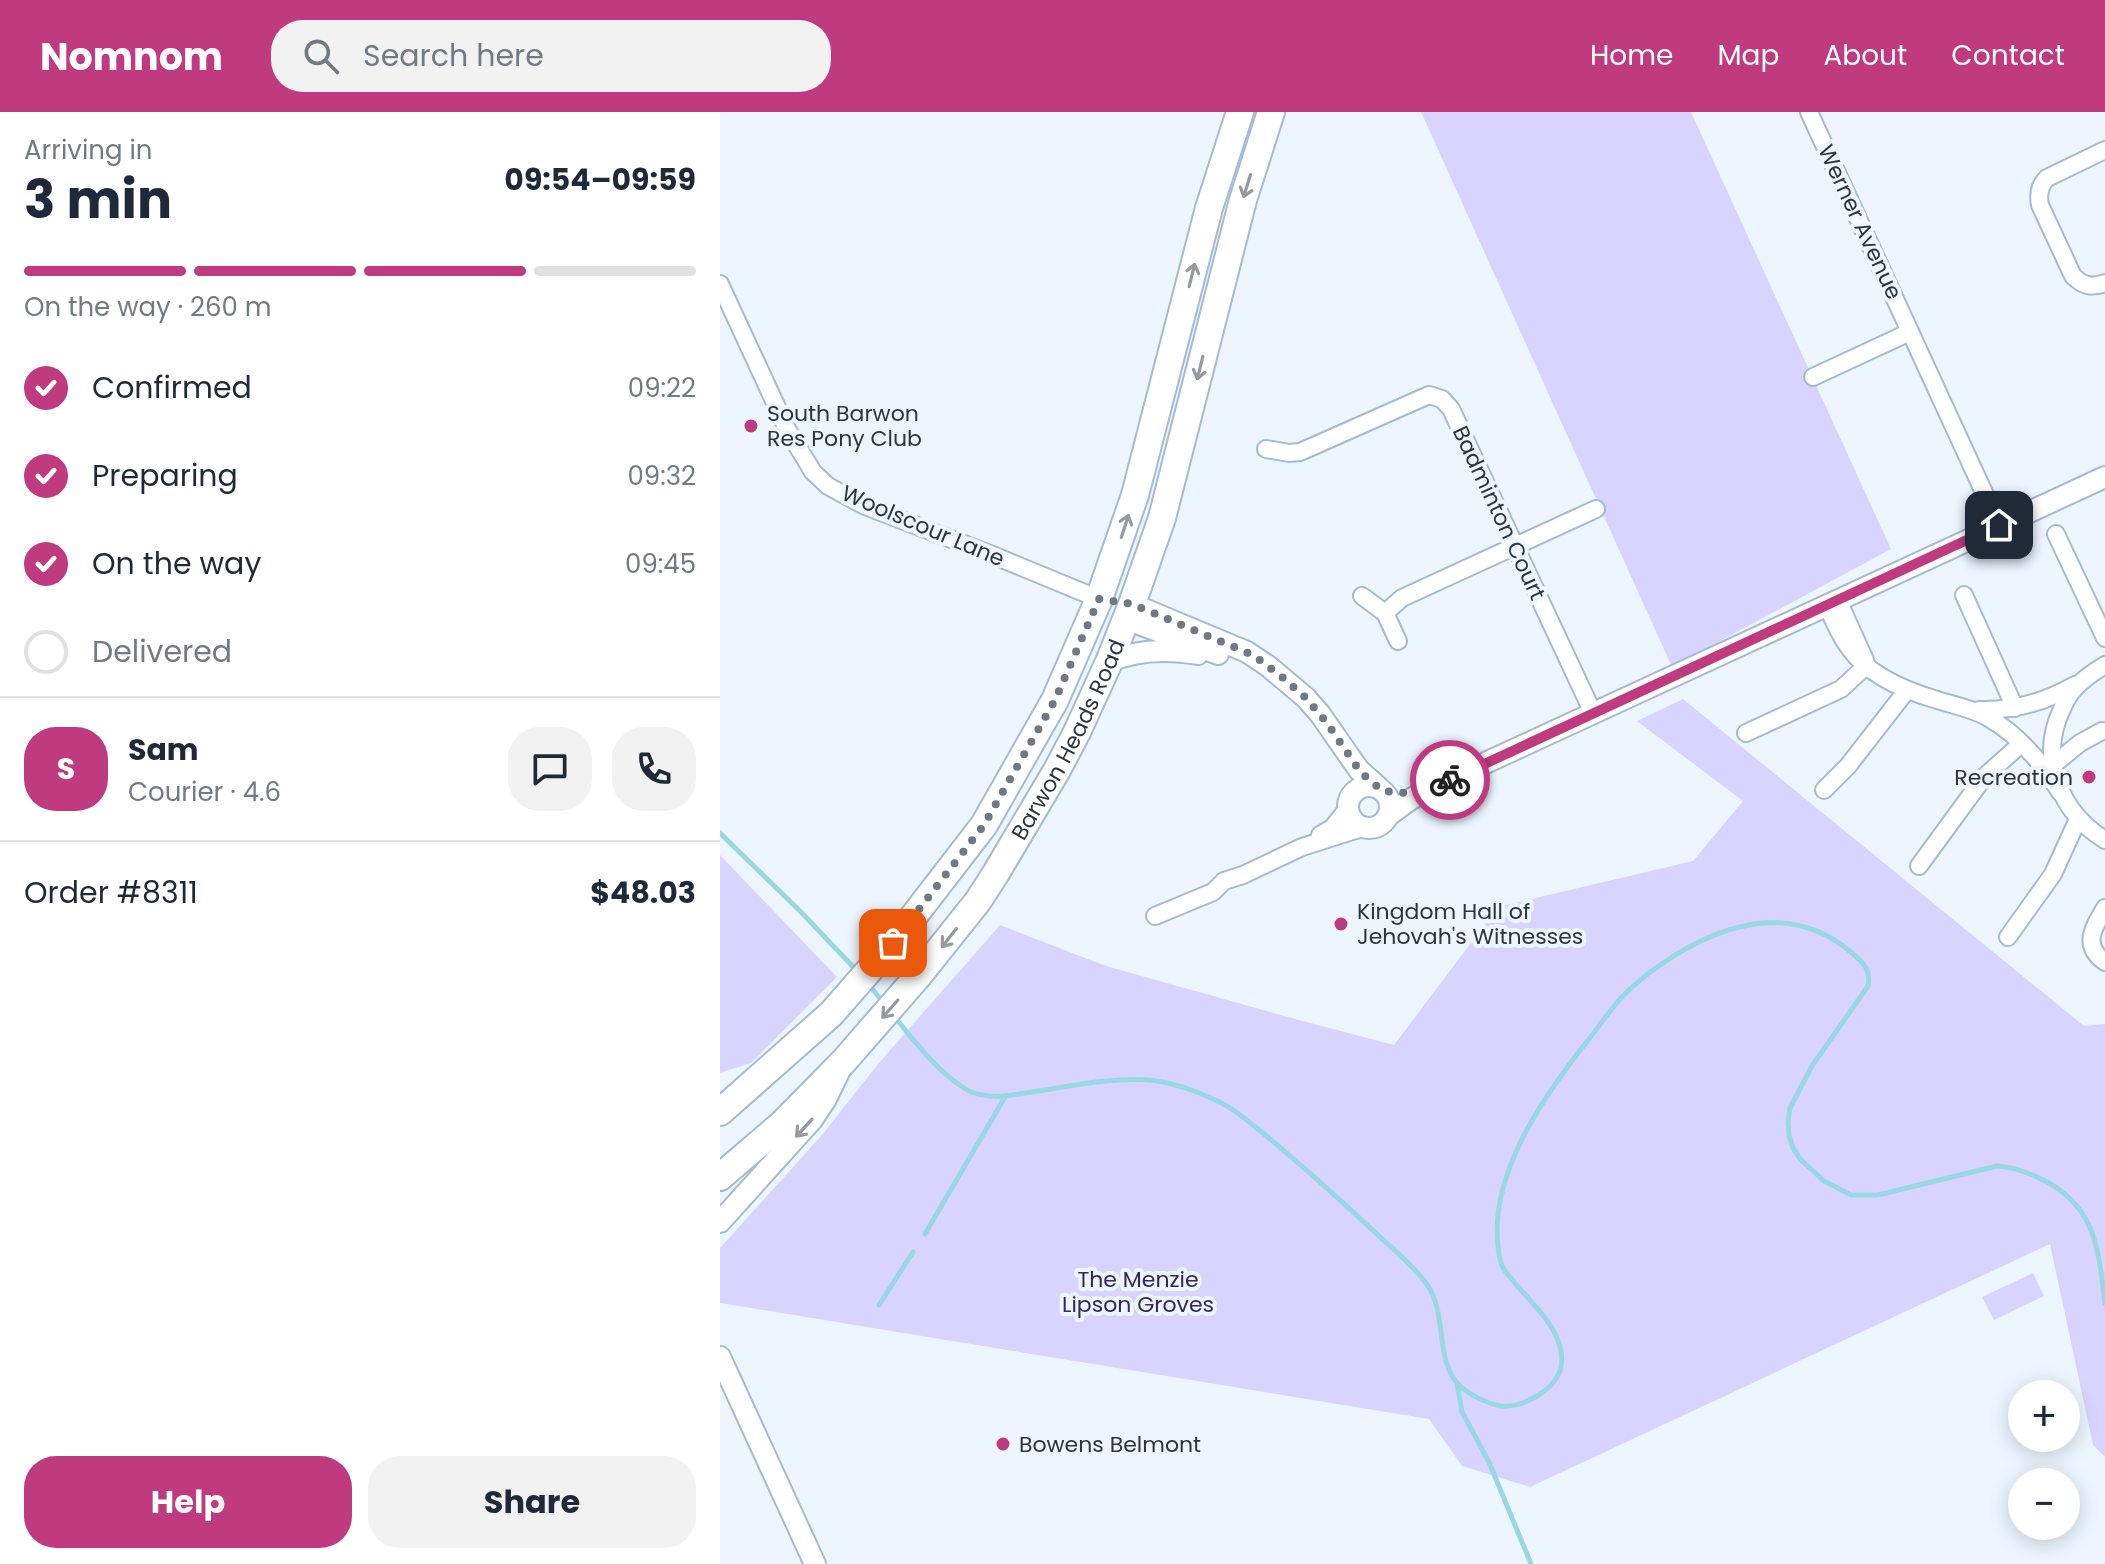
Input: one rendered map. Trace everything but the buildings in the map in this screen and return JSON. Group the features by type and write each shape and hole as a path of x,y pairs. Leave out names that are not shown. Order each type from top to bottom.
{"main road":[{"name":"Barwon Heads Road","path":"720,1112 831,1014 893,943 984,825 1055,700 1099,599 1135,495 1209,208 1240,112"},
{"name":"Barwon Heads Road","path":"720,1177 782,1124 852,1052 919,975 978,901 1064,758 1109,662 1162,518 1243,200 1271,112"},
{"path":"1099,599 1129,612"}],"street":[{"name":"Werner Avenue","path":"1809,112 1999,525"},
{"path":"2105,150 2047,178 2039,196 2040,205 2073,276 2088,286 2105,283"},
{"name":"Woolscour Lane","path":"720,284 787,429 813,472 828,486 865,506 1099,599"},
{"path":"1813,377 1910,332"},
{"name":"Badminton Court","path":"1266,449 1300,452 1429,395 1442,399 1451,409 1593,713"},
{"path":"1302,847 1365,827 1378,826 1411,799 1429,789 2105,477"},
{"path":"1385,613 1402,598 1596,509"},
{"path":"2056,534 2105,638"},
{"path":"1964,595 2015,708"},
{"path":"1362,596 1385,613 1398,641"},
{"path":"1832,603 1867,665 1907,690 1993,721 2041,762 2078,819 2105,840"},
{"path":"1129,612 1294,688"},
{"path":"1129,612 1247,652 1268,666 1327,723 1359,770 1390,802 1389,815"},
{"path":"1109,662 1132,653 1150,652 1187,652 1234,660"},
{"path":"1746,733 1844,687 1867,665"},
{"path":"1961,707 1983,711 2015,708 2048,698 2105,665"},
{"path":"2060,792 2051,744 2056,722 2067,698 2083,680"},
{"path":"1824,790 1851,763 1907,690"},
{"path":"1327,723 1342,756 1353,821 1365,827"},
{"path":"2053,765 2080,743 2102,731"},
{"path":"1919,866 1978,784 2021,744"},
{"path":"1155,916 1213,892 1221,882 1302,847 1332,828 1355,791 1366,785 1405,793 1429,789"},
{"path":"2008,937 2053,874 2078,819"},
{"path":"2105,908 2091,937 2095,953 2105,962"},
{"path":"720,1222 820,1109 852,1052"},
{"path":"720,1358 815,1564"}],"green space":[{"path":"1421,112 1691,112 1891,549 1672,667"},
{"name":"The Menzie Lipson Groves","path":"1683,699 2084,1026 2105,1024 2105,1457 2093,1445 2050,1244 1530,1487 1462,1466 1429,1419 720,1303 720,1248 822,1135 878,1064 1000,925 1106,966 1394,1045 1498,907 1693,861 1743,801 1637,721"},
{"path":"720,855 837,977 751,1063 720,1073"},
{"path":"2033,1273 2044,1296 1994,1320 1982,1297"}],"waterway":[{"path":"720,833 857,971"},
{"path":"894,1016 942,1070 974,1093 1006,1096 1136,1079 1183,1087 1230,1108 1310,1173 1417,1273 1434,1297 1452,1375 1459,1385 1478,1398 1509,1406 1536,1397 1551,1385 1560,1371 1562,1358 1560,1346 1548,1322 1503,1268 1497,1233 1500,1203 1508,1173 1535,1115 1615,1005 1661,964 1703,940 1742,926 1761,923 1799,925 1835,940 1852,953 1866,967 1869,980 1868,986 1812,1066 1790,1108 1789,1135 1801,1160 1824,1181 1851,1195 1878,1195 1997,1166 2014,1168 2034,1176 2058,1189 2083,1214 2096,1246 2105,1303"},
{"path":"869,985 883,1002"},
{"path":"925,1234 1005,1097"},
{"path":"879,1305 913,1252"},
{"path":"1457,1384 1462,1412 1489,1462 1531,1564"}],"way so far":[{"path":"893,943 984,825 1055,700 1099,599 1132,604 1253,655 1306,698 1359,770 1383,791 1405,793 1429,789 1450,780"}],"place":[{"name":"South Barwon Res Pony Club","path":"751,426"},
{"name":"Recreation","path":"2089,777"},
{"name":"Kingdom Hall of Jehovah's Witnesses","path":"1341,924"},
{"name":"Bowens Belmont","path":"1003,1444"}],"route":[{"path":"1450,780 1999,525"}]}
